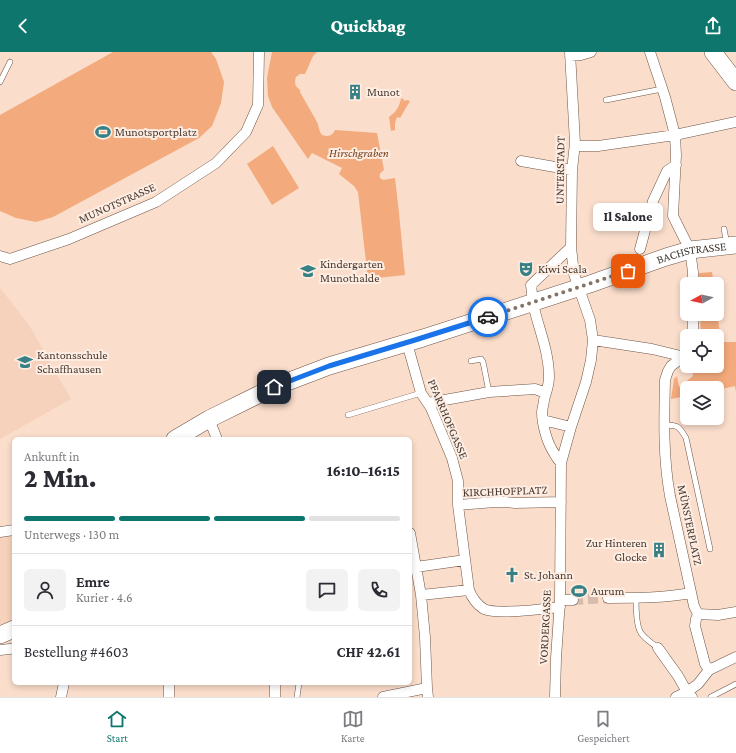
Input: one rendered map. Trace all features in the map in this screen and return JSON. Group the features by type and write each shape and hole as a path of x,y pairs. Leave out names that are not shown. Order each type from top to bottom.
{"main road":[{"path":"713,52 736,82"},
{"name":"BACHSTRASSE","path":"178,437 209,419 274,387 329,366 407,343 690,250 729,240"},
{"path":"0,635 12,630"}],"street":[{"name":"MUNOTSTRASSE","path":"0,256 10,259 69,239 156,202 216,163 246,132 258,105 259,52"},
{"path":"570,54 581,55 591,52"},
{"path":"650,52 675,135 676,165 673,216 690,250 693,277"},
{"name":"UNTERSTADT","path":"570,54 575,143 572,170 571,247 574,274 578,287"},
{"path":"575,143 576,146 598,146 675,135 736,122"},
{"path":"521,161 572,170"},
{"path":"640,249 653,201 667,171 676,165"},
{"path":"561,463 553,453 543,420 542,412 549,377 547,356 533,302 533,292 530,285 571,247"},
{"name":"VORDERGASSE","path":"555,697 560,604 561,463 586,382 591,360 593,340 590,320 578,287"},
{"path":"593,340 680,355"},
{"name":"PFARRHOFGASSE","path":"407,343 421,393 431,408 452,458 458,481 458,505"},
{"name":"MÜNSTERPLATZ","path":"680,360 671,366 665,380 664,443 667,481 694,606 698,614 696,626 705,664 709,670"},
{"path":"428,403 490,392 535,389 546,393"},
{"path":"209,419 216,437"},
{"path":"543,420 571,427"},
{"name":"KIRCHHOFPLATZ","path":"468,590 458,505 495,502 515,504 561,502"},
{"path":"383,697 427,693 425,637 421,595 414,580 416,568 412,545"},
{"path":"416,568 465,560"},
{"path":"421,595 468,590 473,600 485,609 501,611 560,604 573,600"},
{"path":"608,598 675,596 691,593"},
{"path":"698,614 718,615 736,612"},
{"path":"658,648 690,695"},
{"path":"0,650 12,649"},
{"path":"676,697 690,695 709,670 736,657"},
{"path":"61,697 64,685"},
{"path":"169,685 169,697"},
{"path":"275,685 275,697"}],"lane":[{"path":"0,82 10,62"},
{"path":"606,100 662,89"},
{"path":"471,361 481,359 483,362 490,392"},
{"path":"348,415 421,393"},
{"path":"664,425 674,425 681,429 686,438 710,549"},
{"path":"636,598 636,614 640,632 647,640 658,648"},
{"path":"711,697 736,684"},
{"path":"297,697 299,685"}],"shaded area":[{"name":"Kantonsschule Schaffhausen","path":"0,288 29,325 71,399 0,439"},
{"path":"12,530 12,630 0,635 0,532"}],"green space":[{"name":"Munotsportplatz","path":"113,52 211,52 216,59 224,82 221,103 212,126 199,138 53,217 36,222 16,218 0,211 0,115"},
{"name":"Hirschgraben","path":"272,52 317,52 313,56 305,74 300,74 296,77 295,83 317,122 322,135 330,136 335,130 377,133 384,170 380,174 380,178 383,180 395,178 405,275 368,279 358,192 354,186 339,174 342,168 312,153 308,159 272,107 268,96 267,78"},
{"path":"402,98 405,101 410,101 400,118 397,117 395,130 391,131 389,117 397,109"},
{"path":"273,146 299,188 272,205 247,164"},
{"path":"712,272 713,277 699,277 699,273"},
{"path":"700,321 718,321 719,329 701,329"},
{"path":"724,342 736,342 736,392 735,386 724,388 724,381 687,381 693,376 693,373 724,373"},
{"path":"677,376 679,387 680,386 680,397 671,399 674,379"}],"tunnel":[{"path":"573,600 608,598"}],"way so far":[{"path":"488,317 628,271"}],"place":[{"name":"Munot","path":"355,92"},
{"name":"Munotsportplatz","path":"103,132"},
{"name":"Kiwi Scala","path":"526,269"},
{"name":"Kindergarten Munothalde","path":"308,271"},
{"name":"Il Salone","path":"628,271"},
{"name":"Kantonsschule Schaffhausen","path":"25,362"},
{"name":"Zur Hinteren Glocke","path":"659,550"},
{"name":"St. Johann","path":"512,575"},
{"name":"Aurum","path":"579,591"}],"route":[{"path":"274,387 329,366 488,317"}]}
